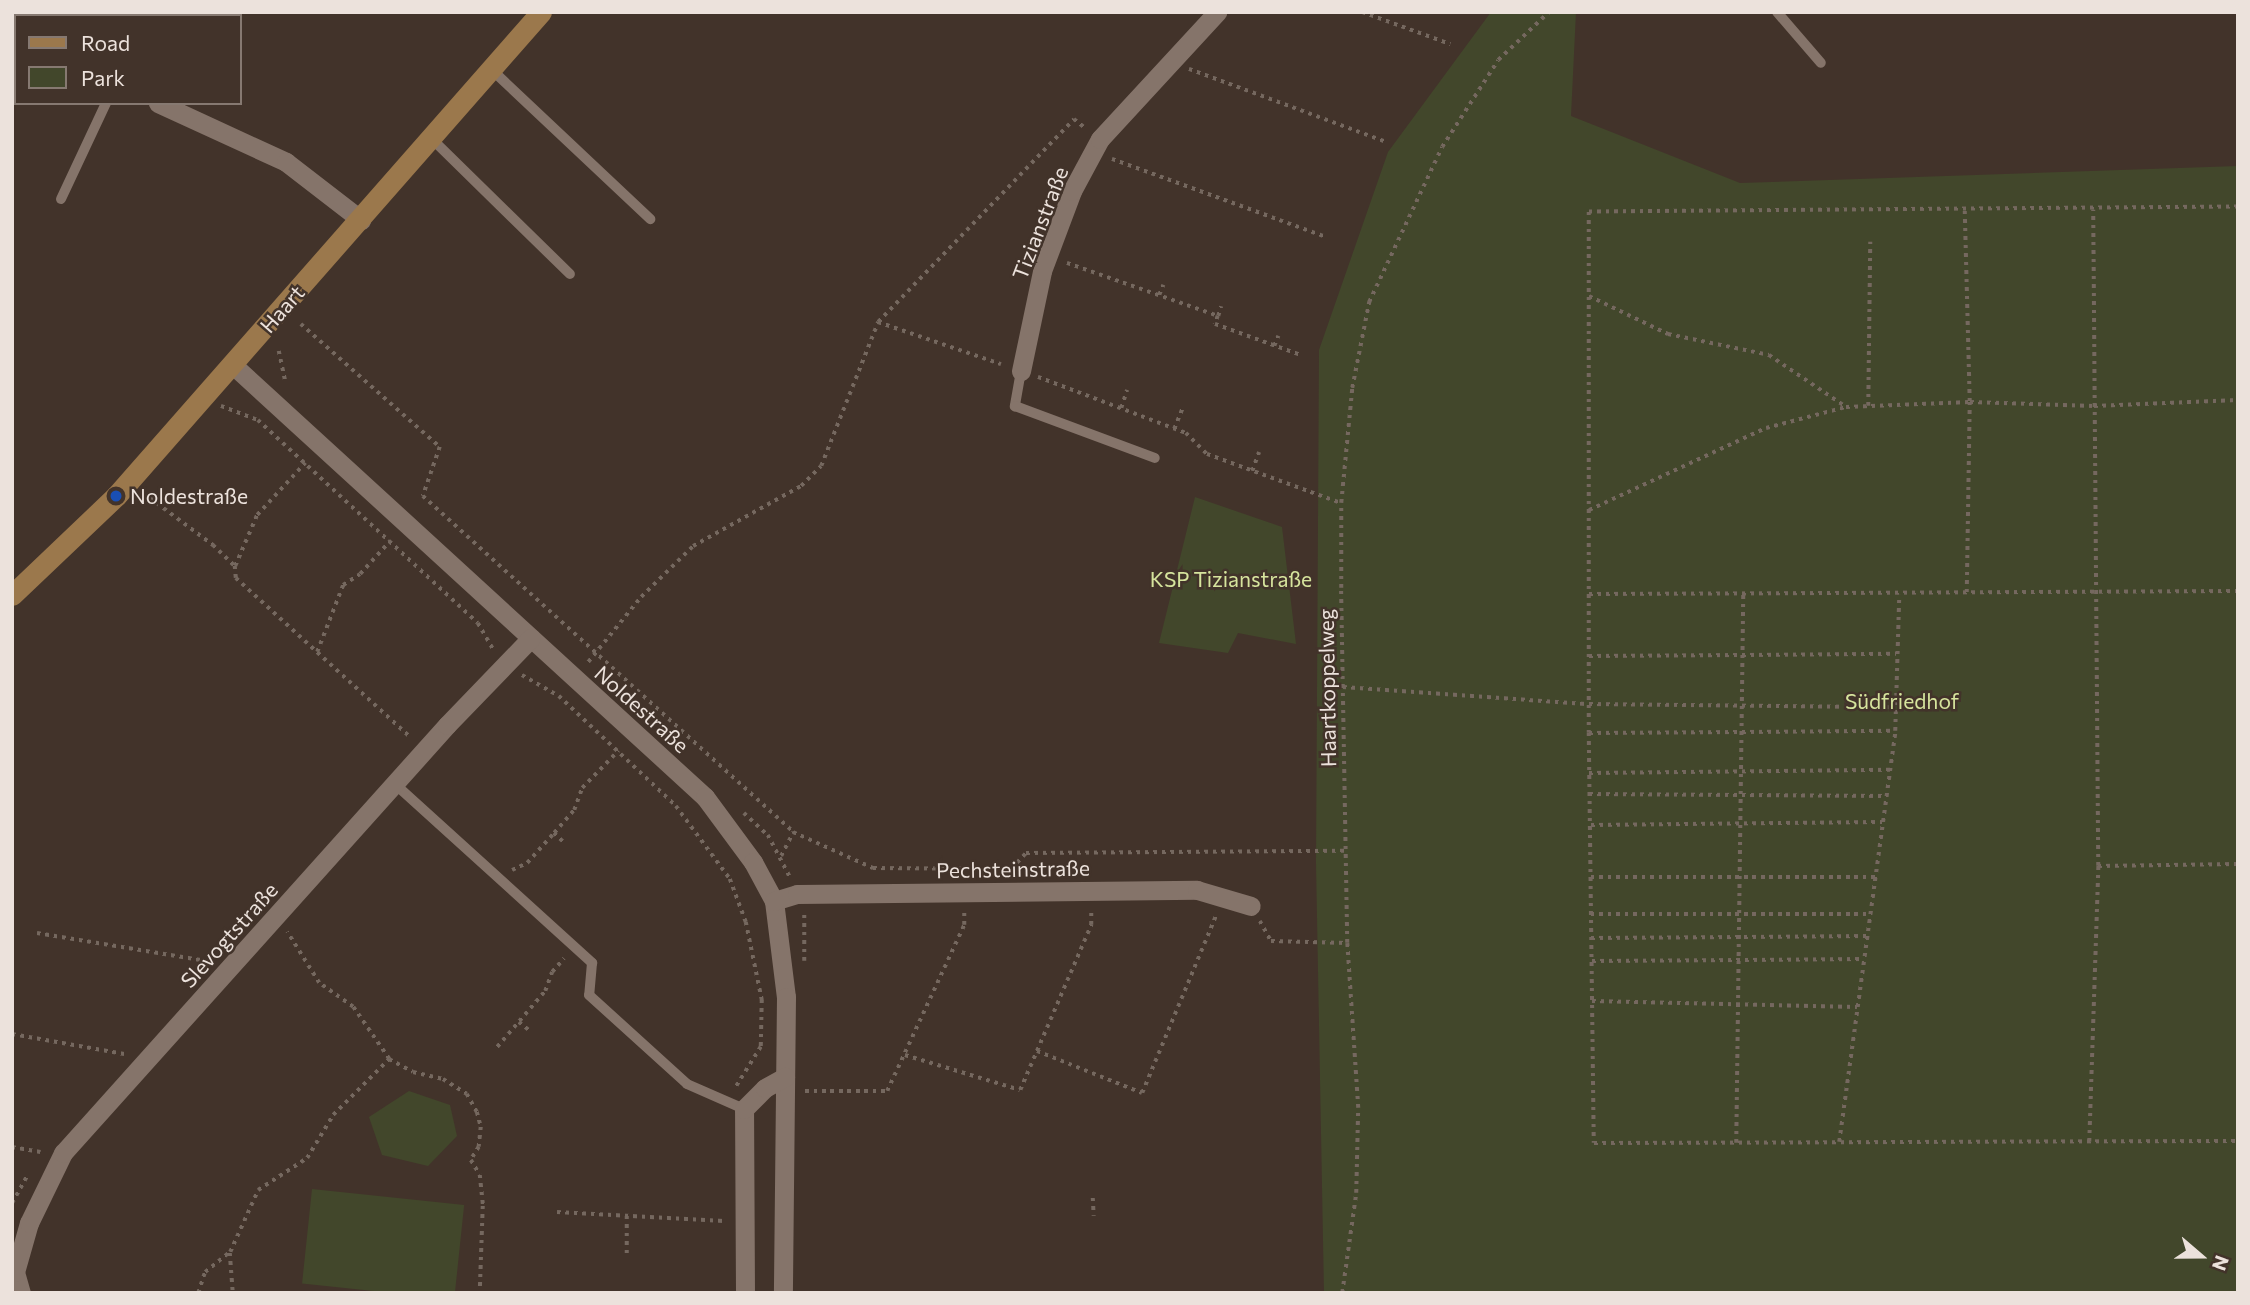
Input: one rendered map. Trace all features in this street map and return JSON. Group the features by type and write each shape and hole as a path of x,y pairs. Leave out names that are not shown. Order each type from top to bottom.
{"main road":[{"name":"Haart","path":"12,595 116,496 541,12"}],"street":[{"name":"Tizianstraße","path":"1021,371 1048,256 1072,191 1096,146 1217,12"},
{"path":"162,105 286,162 361,220"},
{"name":"Noldestraße","path":"233,365 705,797 753,862 774,901 786,996 783,1293"},
{"name":"Slevogtstraße","path":"21,1293 13,1272 33,1209 64,1153 424,751 531,638"},
{"name":"Pechsteinstraße","path":"774,901 797,894 1197,890 1251,906"},
{"path":"745,1293 744,1222 736,1105 765,1088 785,1084"}],"lane":[{"path":"1777,12 1821,63"},
{"path":"491,69 650,219"},
{"path":"61,199 105,105"},
{"path":"432,139 570,274"},
{"path":"1021,371 1016,407 1155,458"},
{"path":"396,785 592,963 589,995 687,1084 736,1105"}],"path":[{"path":"1363,12 1450,44"},
{"name":"Haartkoppelweg","path":"1342,1293 1356,1193 1358,1108 1345,851 1341,503 1352,388 1369,302 1441,147 1498,60 1549,12"},
{"path":"1171,62 1384,141"},
{"path":"575,678 642,597 693,546 801,486 821,466 878,321 1074,119 1096,146 1324,236"},
{"path":"2238,207 1589,212 1589,794 1594,1143 2238,1141"},
{"path":"2090,1142 2098,866 2093,210"},
{"path":"1965,211 1970,402 1967,594"},
{"path":"1868,405 1870,243"},
{"path":"1048,256 1218,316"},
{"path":"1159,295 1163,285"},
{"path":"1589,296 1668,334 1769,355 1846,407"},
{"path":"1221,306 1215,324 1301,355"},
{"path":"878,321 1186,433 1207,454 1341,503"},
{"path":"301,324 440,447 423,496 793,832 873,868 1011,869 1026,853 1345,851"},
{"path":"1274,346 1278,336"},
{"path":"1121,408 1127,390"},
{"path":"208,393 227,411 258,420 478,623 486,642 532,684 559,696 618,751 676,806 708,844 730,879 746,922 762,1000 761,1046 736,1105"},
{"path":"1589,510 1766,428 1846,407 1970,402 2094,406 2238,400"},
{"path":"1174,429 1182,410"},
{"path":"1252,471 1259,452"},
{"path":"305,463 257,515 235,566 236,578 424,751"},
{"path":"150,498 235,566"},
{"path":"317,652 343,585 360,575 390,541"},
{"path":"1589,594 1899,595 2238,591"},
{"path":"1736,1143 1742,595"},
{"path":"1839,1142 1895,732 1899,595"},
{"path":"1589,656 1896,654"},
{"path":"1343,687 1589,704 1894,706"},
{"path":"1589,733 1895,732"},
{"path":"497,876 527,863 574,810 582,788 618,751"},
{"path":"1589,773 1741,769 1890,770"},
{"path":"1589,794 1886,796"},
{"path":"1590,825 1740,821 1882,822"},
{"path":"781,856 793,832"},
{"path":"554,833 566,844"},
{"path":"2098,866 2238,864"},
{"path":"1591,877 1875,877"},
{"path":"905,1055 1020,1090 1091,925 1091,891"},
{"path":"785,1084 887,1091 964,925 964,893"},
{"path":"1037,1051 1142,1093 1213,928 1220,897"},
{"path":"1251,906 1272,941 1348,943"},
{"path":"1591,914 1870,914"},
{"path":"275,919 319,983 353,1007 388,1059 413,1072 443,1079 467,1094 477,1112 480,1137 471,1160 480,1175 483,1206 480,1293"},
{"path":"37,933 211,962"},
{"path":"1591,938 1867,936"},
{"path":"497,1047 574,946"},
{"path":"1591,961 1864,959"},
{"path":"1592,1001 1857,1007"},
{"path":"519,1021 530,1031"},
{"path":"12,1034 127,1054"},
{"path":"198,1293 205,1272 230,1252 258,1190 307,1158 332,1115 388,1059"},
{"path":"12,1147 41,1152"},
{"path":"1093,1198 1094,1216"},
{"path":"557,1212 744,1222"},
{"path":"626,1216 627,1254"},
{"path":"230,1252 233,1293"}],"green space":[{"path":"12,12 238,12 14,14 14,18"},
{"name":"Südfriedhof","path":"1491,12 1576,12 1571,116 1740,183 2238,166 2238,1293 1324,1293 1316,863 1319,350 1388,152"},
{"name":"KSP Tizianstraße","path":"1195,497 1282,527 1296,644 1238,633 1228,653 1159,643"},
{"path":"409,1091 450,1105 457,1136 428,1166 382,1155 369,1117"},
{"path":"312,1189 464,1205 455,1293 393,1293 302,1283"}],"place":[{"name":"Noldestraße","path":"116,496"}]}
